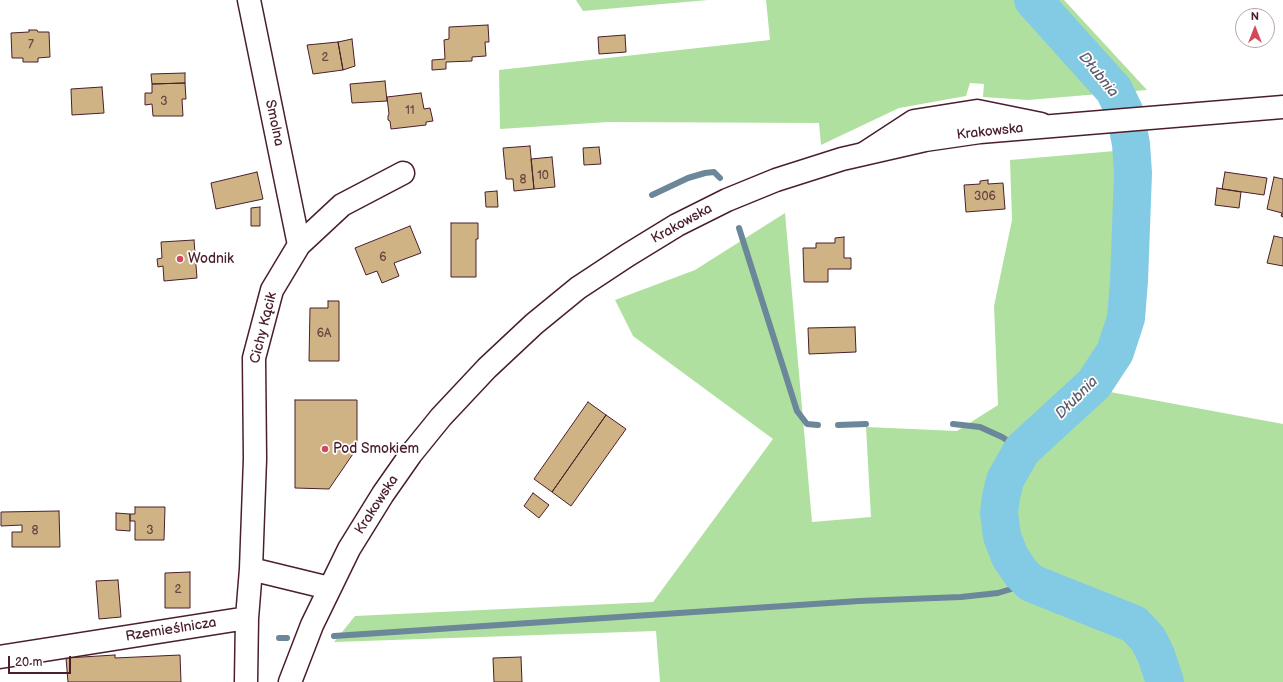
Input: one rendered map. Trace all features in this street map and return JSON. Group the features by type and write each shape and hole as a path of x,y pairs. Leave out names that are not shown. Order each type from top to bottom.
{"main road":[{"name":"Smolna","path":"248,0 299,246"},
{"name":"Krakowska","path":"290,682 312,625 329,588 356,537 383,494 411,454 441,417 487,368 534,324 578,288 677,225 727,200 776,180 842,159 925,140 980,132 1283,107"},
{"name":"Cichy Kącik","path":"246,682 247,618 251,569 255,459 254,358 272,290 299,246 342,205 402,173"},
{"path":"251,569 329,588"},
{"name":"Rzemieślnicza","path":"0,657 247,618"}],"green space":[{"path":"576,0 708,0 583,11"},
{"path":"766,0 1064,0 1147,90 1028,100 983,97 984,84 970,83 966,96 899,108 821,145 819,123 608,122 500,129 499,70 770,40"},
{"path":"1138,149 1141,237 1141,329 1110,392 1283,424 1283,682 660,682 656,631 334,642 355,616 653,602 773,439 633,336 615,300 695,270 785,213 812,522 871,517 866,427 957,431 998,405 994,306 1012,220 1010,160"}],"building":[{"path":"488,25 489,42 485,42 486,56 472,57 472,61 446,62 446,69 432,70 432,60 445,59 444,40 449,39 449,27"},
{"path":"29,30 49,32 50,57 38,58 38,62 23,62 23,58 12,58 11,33 29,32"},
{"path":"625,35 626,52 599,54 598,37"},
{"path":"352,39 355,66 343,70 338,42"},
{"path":"338,42 343,70 313,74 307,45"},
{"path":"185,73 185,83 152,84 151,74"},
{"path":"385,81 387,101 352,103 350,84"},
{"path":"185,83 186,99 182,99 183,116 153,116 152,104 145,105 145,93 152,93 152,84"},
{"path":"102,87 104,113 72,115 71,89"},
{"path":"421,93 424,109 430,108 433,121 426,122 426,125 391,129 390,121 388,120 389,114 387,97"},
{"path":"530,146 534,189 514,191 513,179 506,179 503,148"},
{"path":"599,147 601,164 584,165 583,148"},
{"path":"552,157 555,187 534,189 531,159"},
{"path":"257,172 263,199 216,209 211,183"},
{"path":"1225,172 1267,178 1264,195 1222,189"},
{"path":"1274,177 1283,179 1283,217 1281,216 1282,213 1267,209"},
{"path":"988,180 988,184 1003,183 1005,209 966,212 964,185 980,184 980,181"},
{"path":"1217,188 1241,192 1239,208 1215,205"},
{"path":"497,191 498,207 486,207 485,192"},
{"path":"260,207 260,226 251,226 251,208"},
{"path":"451,223 478,223 478,239 476,239 476,277 451,277"},
{"path":"410,226 421,253 394,263 399,276 382,283 377,271 366,275 355,248"},
{"path":"1274,236 1283,238 1283,266 1267,263"},
{"path":"844,237 844,258 851,258 851,269 828,269 828,282 804,282 803,248 816,248 816,243 835,243 835,238"},
{"path":"194,240 197,278 164,281 163,266 158,267 157,259 162,258 161,242"},
{"path":"328,301 339,301 339,361 309,361 310,308 328,308"},
{"path":"855,327 856,352 809,354 808,328"},
{"path":"295,400 357,400 357,448 329,489 295,488"},
{"path":"588,402 606,415 552,492 534,479"},
{"path":"606,415 626,429 571,506 552,492"},
{"path":"533,493 549,505 539,518 524,506"},
{"path":"135,507 165,507 164,540 135,540 135,521 130,521 130,514 135,514"},
{"path":"59,511 60,547 12,547 12,532 22,532 22,525 1,526 1,512"},
{"path":"116,513 130,514 130,531 116,530"},
{"path":"190,572 190,608 165,608 165,573"},
{"path":"118,580 121,617 99,619 96,581"},
{"path":"115,655 115,658 180,655 181,682 68,682 66,658"},
{"path":"521,657 522,682 494,682 493,658"}],"waterway":[{"name":"Dłubnia","path":"1033,0 1114,90 1125,113 1131,144 1133,173 1129,281 1126,318 1115,352 1094,384 1022,450 1005,480 999,513 1002,536 1010,557 1021,573 1031,583 1134,624 1148,639 1156,655 1165,682"},
{"path":"652,195 688,178 705,173 714,172 720,178"},
{"path":"739,228 797,411 807,424 818,425"},
{"path":"838,425 866,424"},
{"path":"953,424 980,427 1002,437 1022,450"},
{"path":"334,636 859,601 961,597 998,593 1031,583"},
{"path":"279,638 287,638"}],"place":[{"name":"Wodnik","path":"180,259"},
{"name":"Pod Smokiem","path":"325,449"}]}
